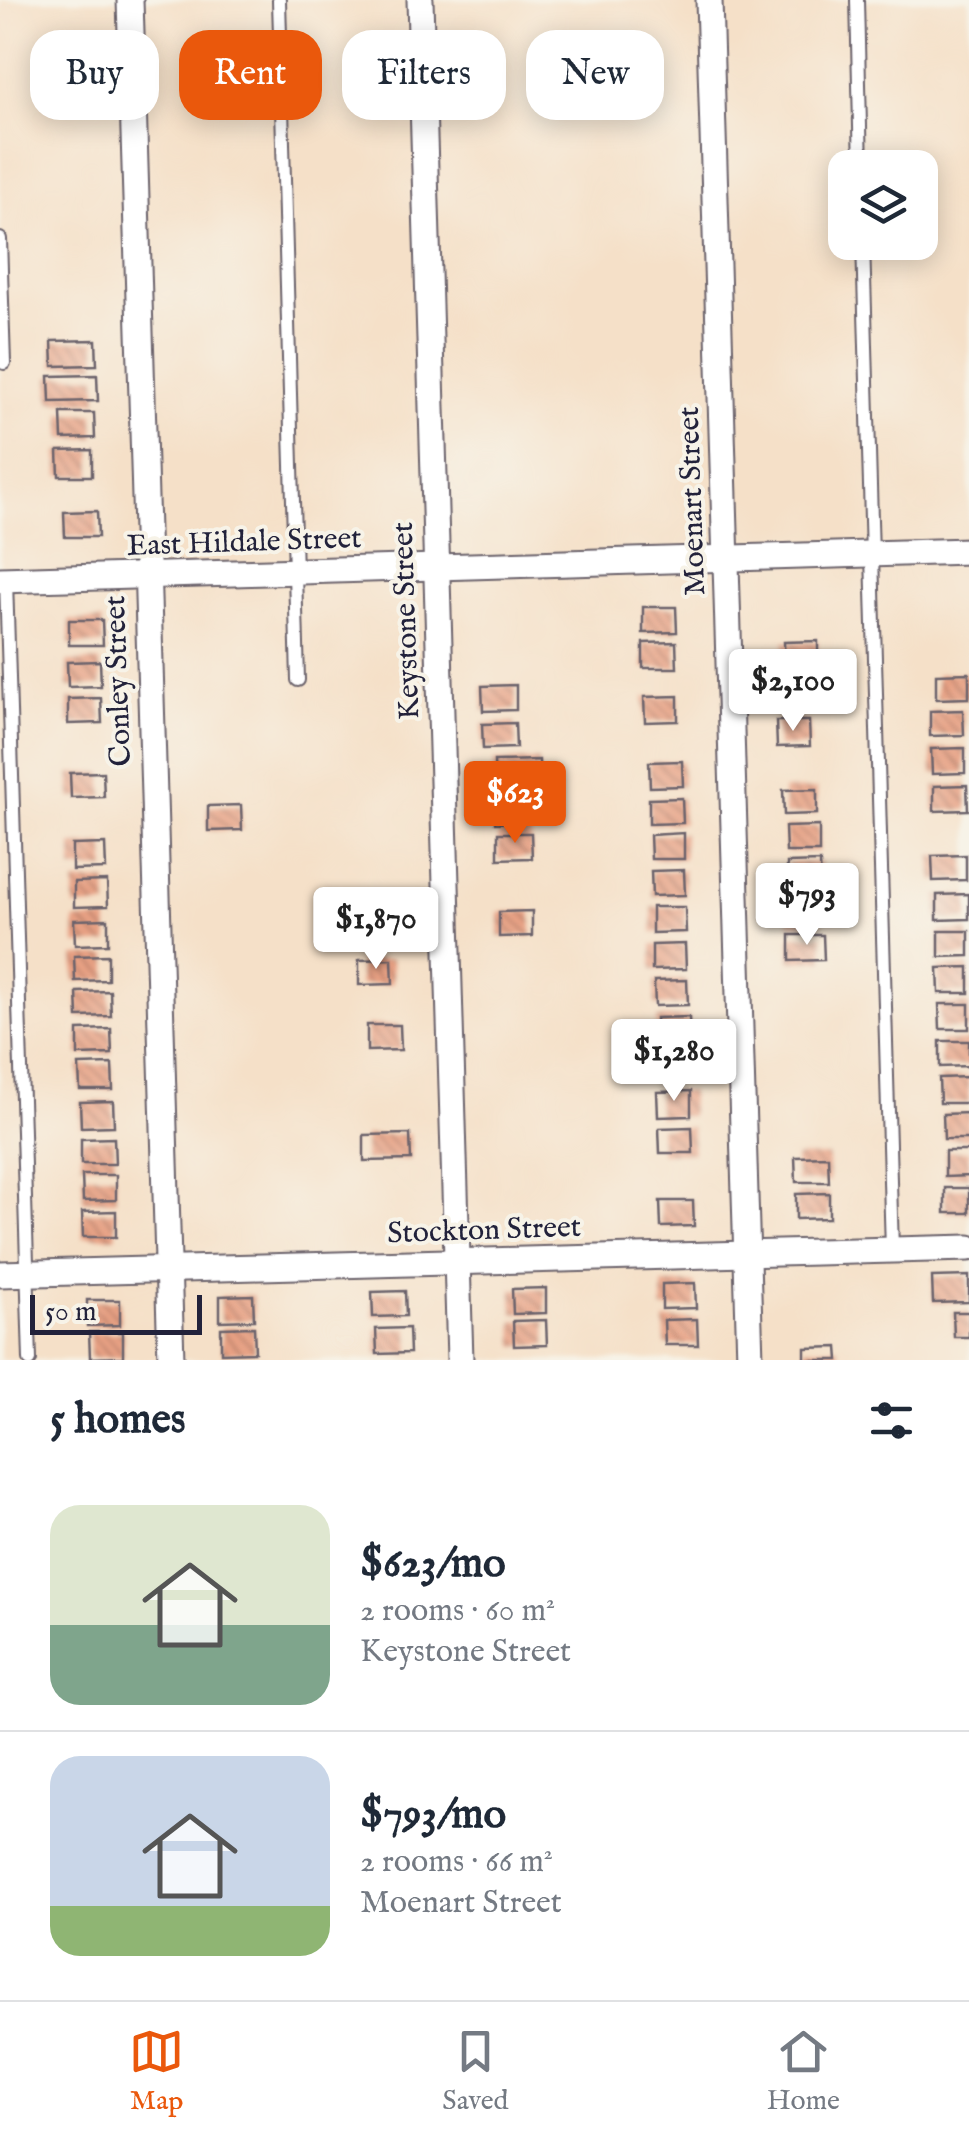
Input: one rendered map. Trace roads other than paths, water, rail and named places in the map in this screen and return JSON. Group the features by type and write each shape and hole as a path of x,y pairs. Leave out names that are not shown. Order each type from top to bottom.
{"street":[{"name":"Conley Street","path":"130,0 171,1360"},
{"name":"Keystone Street","path":"420,0 460,1360"},
{"name":"Moenart Street","path":"709,0 750,1360"},
{"name":"East Hildale Street","path":"3,580 969,551"},
{"name":"Stockton Street","path":"0,1274 969,1248"}],"lane":[{"path":"279,0 298,680"},
{"path":"857,0 861,150"},
{"path":"0,239 4,363"},
{"path":"864,260 892,1250"},
{"path":"3,580 30,1360"}]}
